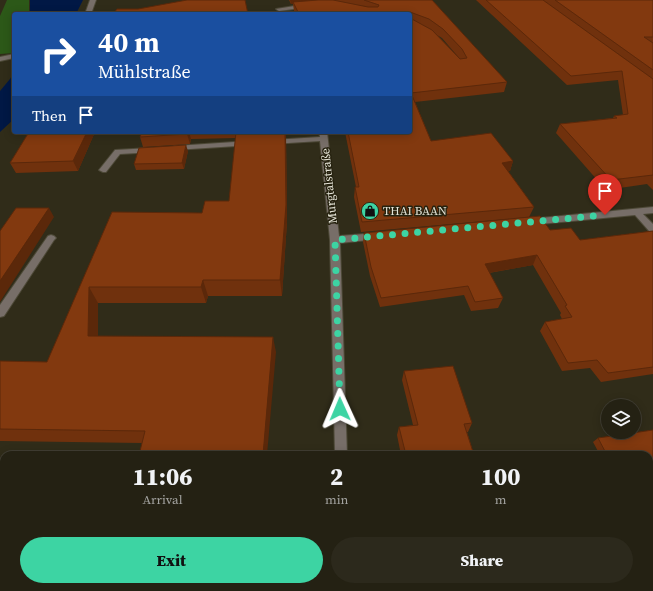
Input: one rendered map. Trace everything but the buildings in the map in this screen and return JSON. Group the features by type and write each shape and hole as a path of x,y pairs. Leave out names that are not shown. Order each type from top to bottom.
{"street":[{"path":"89,12 93,0"},
{"path":"279,9 314,6"},
{"path":"0,59 12,56"},
{"path":"103,170 118,152 257,143 324,135"},
{"name":"Murgtalstraße","path":"324,135 335,240 341,451"},
{"path":"518,223 653,210"},
{"path":"637,212 653,230"},
{"path":"335,240 383,236"},
{"path":"0,313 51,238"}],"green space":[{"path":"7,0 29,0 29,12 12,12 12,53 0,54 0,16"}],"water":[{"path":"30,0 83,0 77,12 30,12"},
{"path":"12,76 12,121 0,132 0,91"}],"place":[{"name":"THAI BAAN","path":"370,211"}],"route":[{"path":"340,409 335,240 605,215"}]}
